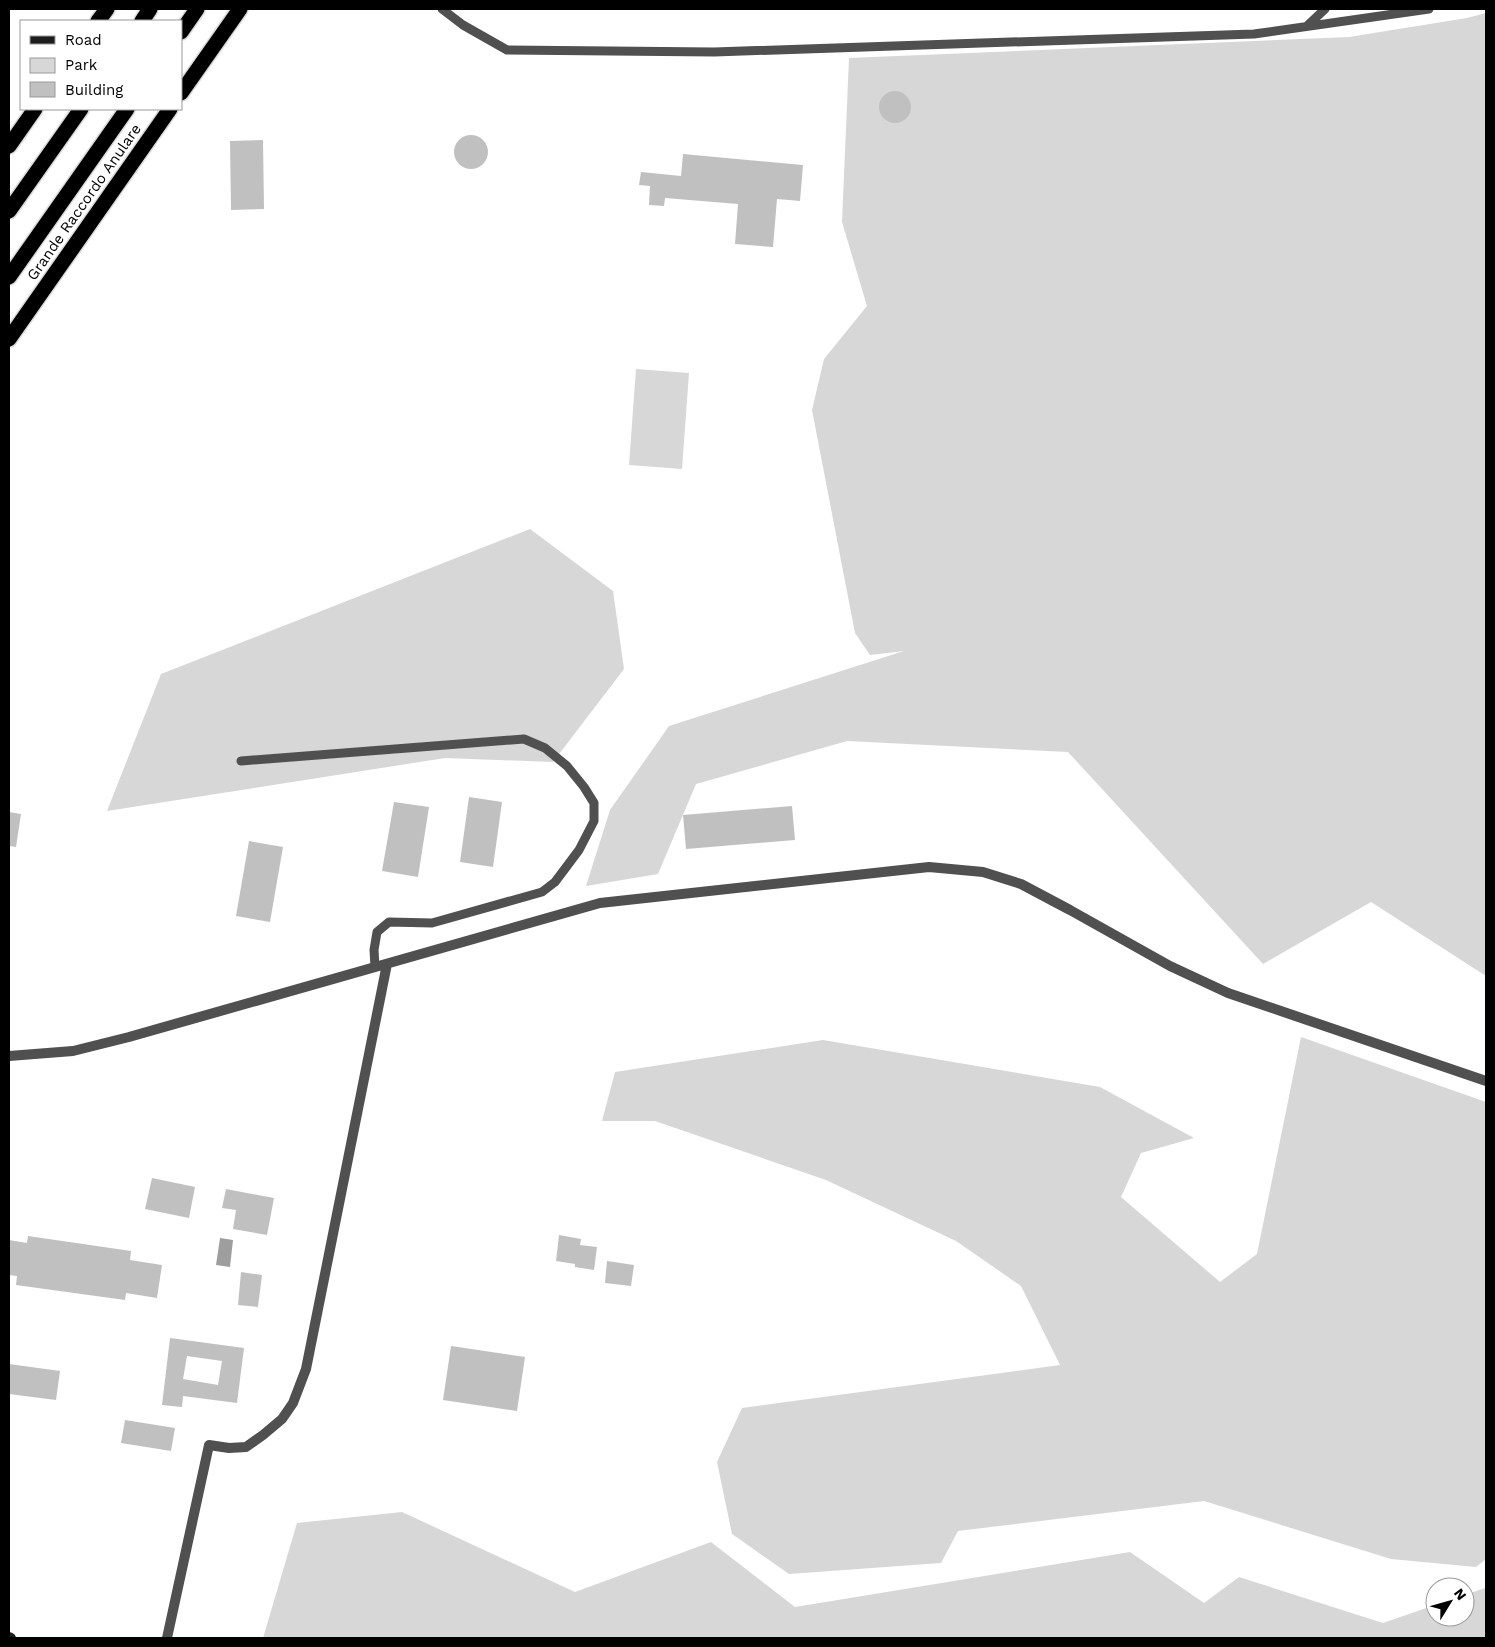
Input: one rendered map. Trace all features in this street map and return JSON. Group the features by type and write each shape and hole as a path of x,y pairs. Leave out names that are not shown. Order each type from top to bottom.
{"highway":[{"path":"99,20 106,9"},
{"path":"143,20 150,9"},
{"path":"182,31 197,9"},
{"path":"182,92 240,9"},
{"path":"9,146 34,110"},
{"path":"9,211 80,110"},
{"name":"Grande Raccordo Anulare","path":"9,277 126,110"},
{"name":"Grande Raccordo Anulare","path":"9,339 169,110"}],"street":[{"path":"9,1056 73,1050 128,1037 600,903 930,867 983,872 1021,884 1170,966 1228,993 1486,1081"},
{"path":"167,1638 209,1445 229,1448 246,1447 263,1435 282,1419 293,1403 306,1369 387,964"}],"lane":[{"path":"442,9 462,25 507,50 724,52 1254,34 1429,9"},
{"path":"1307,26 1325,9"},
{"path":"241,761 524,739 545,748 566,766 584,787 594,803 594,821 579,850 556,882 542,892 432,923 389,922 377,932 374,950 375,967"}],"green space":[{"path":"1486,13 1486,976 1371,902 1263,964 1068,752 847,741 696,784 658,874 586,886 610,810 669,726 904,651 870,655 855,633 812,410 824,359 867,306 842,222 849,58 1349,37 1467,18"},
{"path":"636,369 689,373 682,469 629,465"},
{"path":"530,529 613,591 624,669 553,762 445,758 107,811 161,674"},
{"path":"1301,1037 1486,1102 1486,1559 1476,1567 1391,1559 1204,1501 958,1531 941,1563 789,1574 732,1534 717,1462 742,1408 1060,1365 1021,1286 956,1241 826,1180 655,1121 602,1121 615,1072 823,1040 1100,1087 1194,1138 1141,1153 1121,1197 1220,1282 1257,1254"},
{"path":"402,1512 575,1592 711,1542 795,1607 1130,1552 1204,1603 1239,1577 1383,1623 1425,1608 1425,1627 1475,1627 1475,1592 1485,1588 1486,1638 263,1638 297,1523"}],"shaded area":[{"path":"220,1238 233,1240 230,1267 216,1265"}],"building":[{"path":"895,91 901,92 906,96 910,101 910,113 906,118 901,122 895,123 889,122 884,118 880,113 879,107 880,101 884,96 889,92"},
{"path":"471,135 483,140 488,152 483,164 471,169 459,164 454,152 459,140"},
{"path":"263,140 264,209 231,210 230,141"},
{"path":"683,154 803,165 800,201 777,199 773,247 735,244 738,204 665,198 664,206 649,205 650,186 639,185 641,172 681,176"},
{"path":"469,797 502,802 493,867 460,862"},
{"path":"394,802 429,807 418,877 382,871"},
{"path":"792,806 795,840 686,849 683,815"},
{"path":"9,812 21,814 16,847 9,846"},
{"path":"249,841 283,847 270,922 236,916"},
{"path":"152,1178 195,1187 189,1218 145,1209"},
{"path":"226,1189 274,1198 267,1235 233,1229 236,1210 222,1208"},
{"path":"559,1235 581,1239 580,1245 597,1247 594,1270 556,1261"},
{"path":"28,1236 131,1251 130,1260 162,1265 157,1298 126,1293 125,1300 16,1285 17,1276 9,1275 9,1240 27,1243"},
{"path":"607,1261 634,1265 631,1286 605,1283"},
{"path":"241,1272 262,1275 258,1307 238,1305"},
{"path":"170,1338 244,1348 237,1403 183,1396 182,1407 162,1405","holes":["187,1356 222,1361 218,1385 183,1379"]},
{"path":"451,1346 525,1357 517,1411 443,1400"},
{"path":"9,1364 60,1371 56,1400 9,1394"},
{"path":"125,1420 175,1428 171,1451 121,1443"}]}
